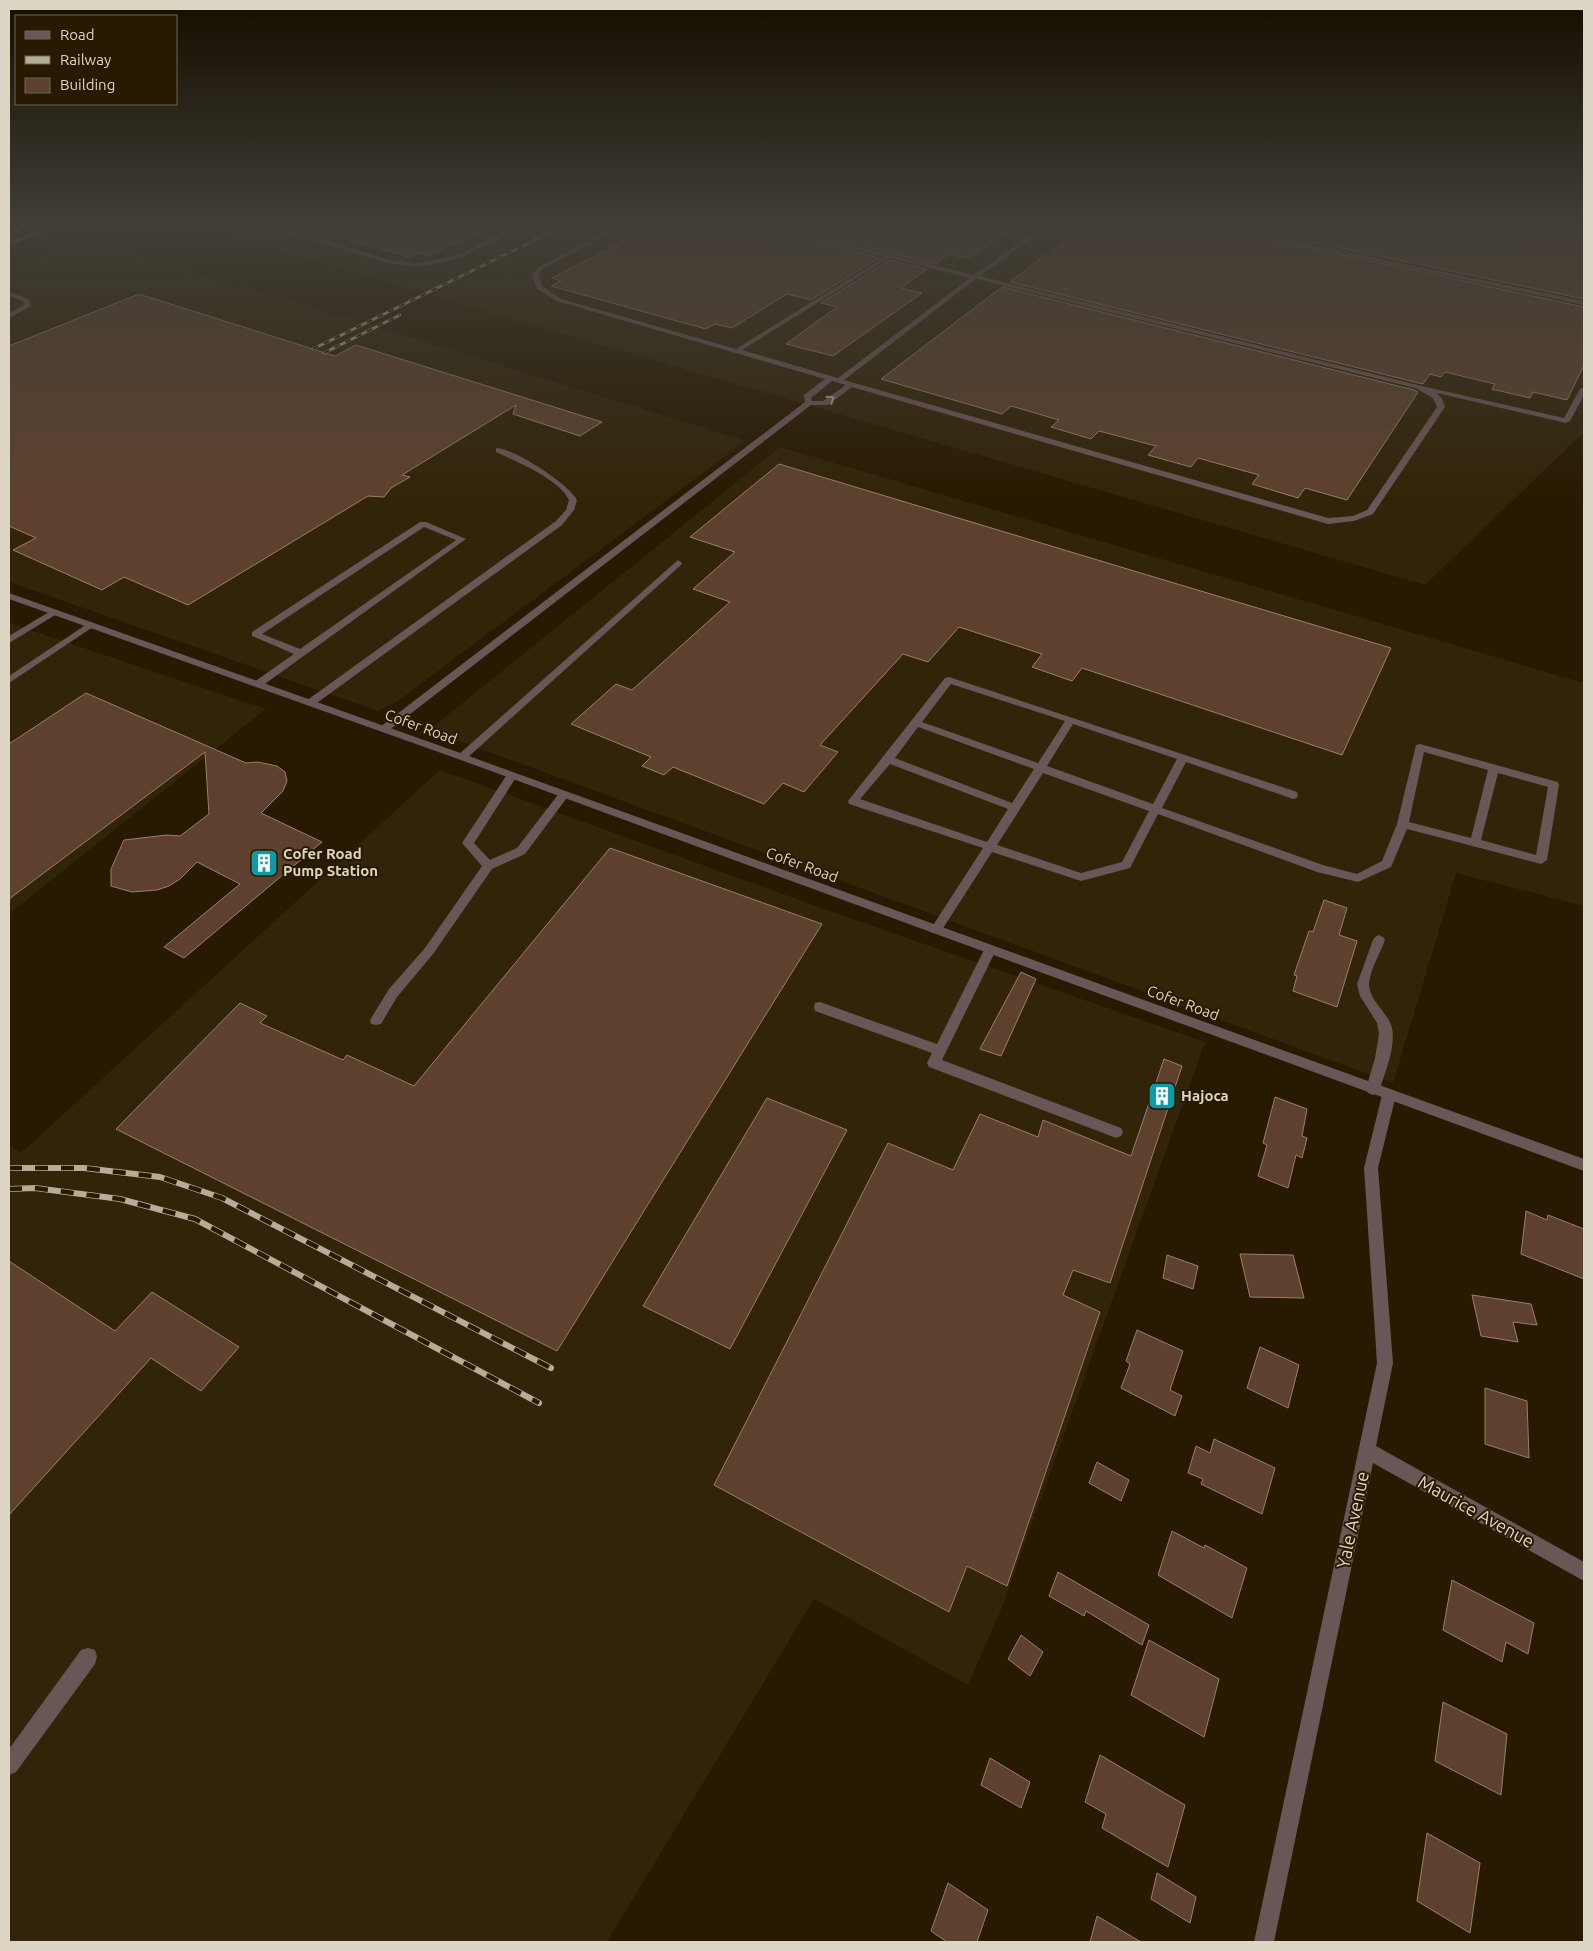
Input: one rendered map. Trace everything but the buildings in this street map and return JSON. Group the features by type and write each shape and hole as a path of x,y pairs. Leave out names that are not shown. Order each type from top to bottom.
{"street":[{"path":"616,317 1328,521 1354,518 1370,512 1378,502 1441,407 1436,395 1418,386"},
{"path":"735,352 791,317"},
{"path":"809,403 807,397 920,317"},
{"path":"1138,317 1566,421 1584,389"},
{"path":"384,730 809,403 825,404 850,385"},
{"path":"310,703 560,523 565,517 572,505 573,498 569,492 545,475 499,450"},
{"path":"258,684 462,539 423,524 255,634 301,653"},
{"path":"462,757 678,563"},
{"name":"Cofer Road","path":"9,596 462,757 1584,1165"},
{"path":"9,640 54,612"},
{"path":"9,680 90,624"},
{"path":"1183,757 1126,864 1081,877 853,801 949,680 1183,757 1293,795"},
{"path":"936,930 1071,720"},
{"path":"916,724 1154,811 1321,869 1358,878 1387,864 1403,824 1420,747 1554,785 1541,860 1403,824"},
{"path":"888,759 1015,808"},
{"path":"1475,843 1494,768"},
{"path":"488,866 468,843 512,776"},
{"path":"376,1020 393,994 429,951 488,866 521,851 564,795"},
{"name":"Yale Avenue","path":"1264,1942 1385,1363 1371,1168 1381,1092 1380,1064 1386,1032 1380,1015 1364,992 1363,982 1379,940"},
{"path":"990,950 934,1063 1116,1132"},
{"path":"820,1007 940,1050"},
{"name":"Maurice Avenue","path":"1368,1451 1584,1572"},
{"path":"9,1765 88,1657"}],"shaded area":[{"path":"9,317 344,317 746,441 398,701 378,711 9,582"},
{"path":"506,317 1584,317 1584,429 1582,434 1425,585"},
{"path":"780,447 1584,683 1584,906 1456,873 1393,1083 429,730"},
{"path":"9,623 266,709 9,914"},
{"path":"440,770 841,915 1205,1042 1001,1610 968,1685 814,1599 607,1942 9,1942 9,1145 21,1153"}],"railway":[{"path":"313,349 378,317"},
{"path":"324,353 396,317"},
{"path":"9,1168 84,1168 160,1177 222,1198 551,1368"},
{"path":"9,1189 35,1188 120,1199 195,1219 539,1403"}],"place":[{"name":"Cofer Road Pump Station","path":"264,863"},
{"name":"Hajoca","path":"1162,1096"}]}
